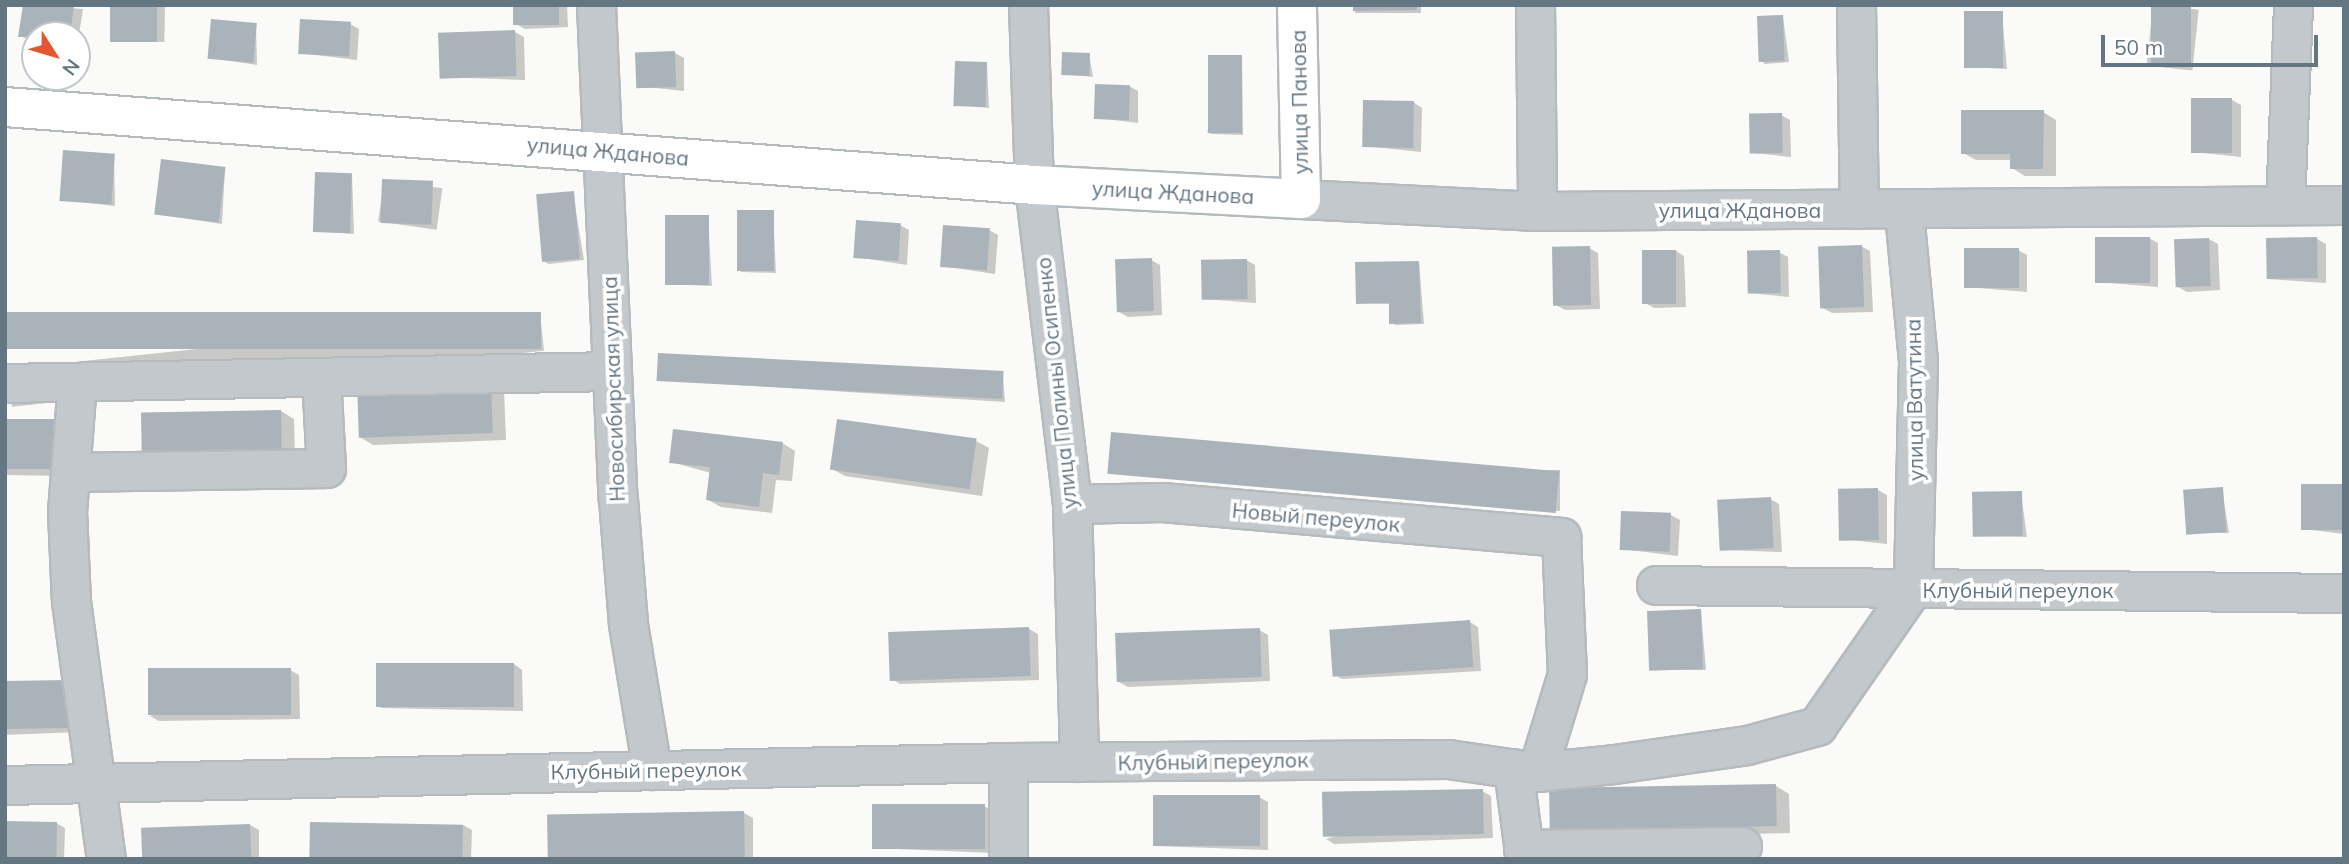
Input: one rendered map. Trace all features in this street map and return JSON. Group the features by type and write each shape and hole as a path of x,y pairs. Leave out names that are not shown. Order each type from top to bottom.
{"main road":[{"name":"улица Панова","path":"1297,5 1301,199"},
{"name":"улица Жданова","path":"5,107 605,149 1034,185 1301,199"}],"street":[{"name":"Новосибирская улица","path":"596,5 605,149 612,371 628,624 652,770"},
{"name":"улица Полины Осипенко","path":"1028,5 1034,185 1072,504 1079,762"},
{"path":"1535,5 1537,211"},
{"path":"1856,5 1859,209"},
{"path":"2285,205 2293,5"},
{"name":"улица Жданова","path":"1301,199 1537,211 1859,209 1904,213 2344,205"},
{"name":"улица Ватутина","path":"1904,213 1918,361 1913,588"},
{"path":"5,383 612,371"},
{"path":"70,472 326,468 321,377"},
{"path":"77,382 70,472 71,601 100,783 106,859"},
{"name":"Новый переулок","path":"1072,504 1162,502 1561,537 1567,674 1525,770"},
{"path":"1656,585 1913,588"},
{"name":"Клубный переулок","path":"5,785 1007,762 1448,758 1525,770 1748,745 1817,726 1913,588 2344,593"},
{"path":"1007,762 1008,859"},
{"path":"1525,770 1524,854 1742,846"}],"building":[{"path":"23,5 74,5 72,21 21,21 21,37 18,37"},
{"path":"110,5 157,5 157,42 110,42"},
{"path":"513,5 559,5 559,25 513,25"},
{"path":"1353,5 1417,5 1417,10 1353,11"},
{"path":"2151,5 2191,5 2191,67 2151,67"},
{"path":"1964,11 2003,11 2003,68 1964,68"},
{"path":"1783,15 1785,61 1759,62 1757,16"},
{"path":"211,19 257,23 253,63 208,59"},
{"path":"300,19 351,22 349,57 298,54"},
{"path":"515,30 517,76 440,79 438,33"},
{"path":"675,51 676,87 636,88 635,52"},
{"path":"1062,52 1090,53 1089,76 1061,75"},
{"path":"1208,55 1242,55 1242,133 1208,133"},
{"path":"955,61 987,62 985,107 953,106"},
{"path":"1095,84 1130,85 1129,120 1094,119"},
{"path":"2191,98 2232,98 2232,153 2191,153"},
{"path":"1363,100 1414,101 1413,148 1362,147"},
{"path":"1961,110 2044,110 2043,169 2010,169 2010,154 1961,154"},
{"path":"1782,113 1783,153 1750,154 1749,114"},
{"path":"63,150 115,154 111,205 59,201"},
{"path":"161,159 226,167 219,223 154,215"},
{"path":"315,172 352,173 350,233 313,232"},
{"path":"382,179 433,181 431,225 380,223"},
{"path":"574,191 580,259 542,262 536,194"},
{"path":"737,210 774,210 774,271 737,271"},
{"path":"665,215 709,215 709,285 665,285"},
{"path":"856,220 901,223 898,261 853,258"},
{"path":"943,225 990,228 987,270 940,267"},
{"path":"2095,237 2150,237 2150,283 2095,283"},
{"path":"2317,237 2318,278 2267,279 2266,238"},
{"path":"2209,238 2211,286 2176,287 2174,239"},
{"path":"1862,245 1864,307 1820,308 1818,247"},
{"path":"1590,246 1591,305 1553,306 1552,247"},
{"path":"1964,248 2019,248 2019,288 1964,288"},
{"path":"1642,250 1676,250 1676,304 1642,304"},
{"path":"1780,250 1781,293 1748,294 1747,251"},
{"path":"1152,258 1154,311 1117,312 1115,259"},
{"path":"1247,259 1248,299 1202,300 1201,260"},
{"path":"1419,261 1421,323 1389,324 1389,303 1356,304 1355,262"},
{"path":"5,312 541,312 541,349 5,349"},
{"path":"658,353 1004,371 1002,399 657,381"},
{"path":"491,381 493,433 359,438 357,386"},
{"path":"281,410 282,452 142,454 141,412"},
{"path":"5,419 58,419 58,469 5,469"},
{"path":"837,419 977,439 970,489 830,470"},
{"path":"673,429 783,442 779,475 763,473 759,507 706,500 710,467 669,463"},
{"path":"1111,432 1559,471 1556,513 1107,474"},
{"path":"2301,484 2344,484 2344,530 2301,530"},
{"path":"2223,487 2226,532 2186,535 2183,490"},
{"path":"1878,488 1879,540 1839,541 1838,489"},
{"path":"2022,491 2023,536 1973,537 1972,492"},
{"path":"1771,497 1774,548 1720,551 1717,500"},
{"path":"1621,511 1671,513 1670,552 1620,550"},
{"path":"1701,609 1703,669 1649,671 1647,611"},
{"path":"1470,620 1473,667 1333,677 1329,630"},
{"path":"1029,627 1031,676 890,681 888,632"},
{"path":"1260,628 1262,677 1117,682 1115,633"},
{"path":"376,663 514,663 514,707 376,707"},
{"path":"148,668 291,668 291,715 148,715"},
{"path":"69,680 70,728 6,729 5,681"},
{"path":"1776,784 1777,826 1550,830 1549,788"},
{"path":"1483,789 1484,834 1323,837 1322,792"},
{"path":"1153,795 1260,795 1260,846 1153,846"},
{"path":"872,804 985,804 985,849 872,849"},
{"path":"744,811 745,859 548,859 547,814"},
{"path":"5,821 57,822 56,859 5,859"},
{"path":"310,822 463,825 462,859 309,859"},
{"path":"250,824 251,859 142,859 141,828"}]}
